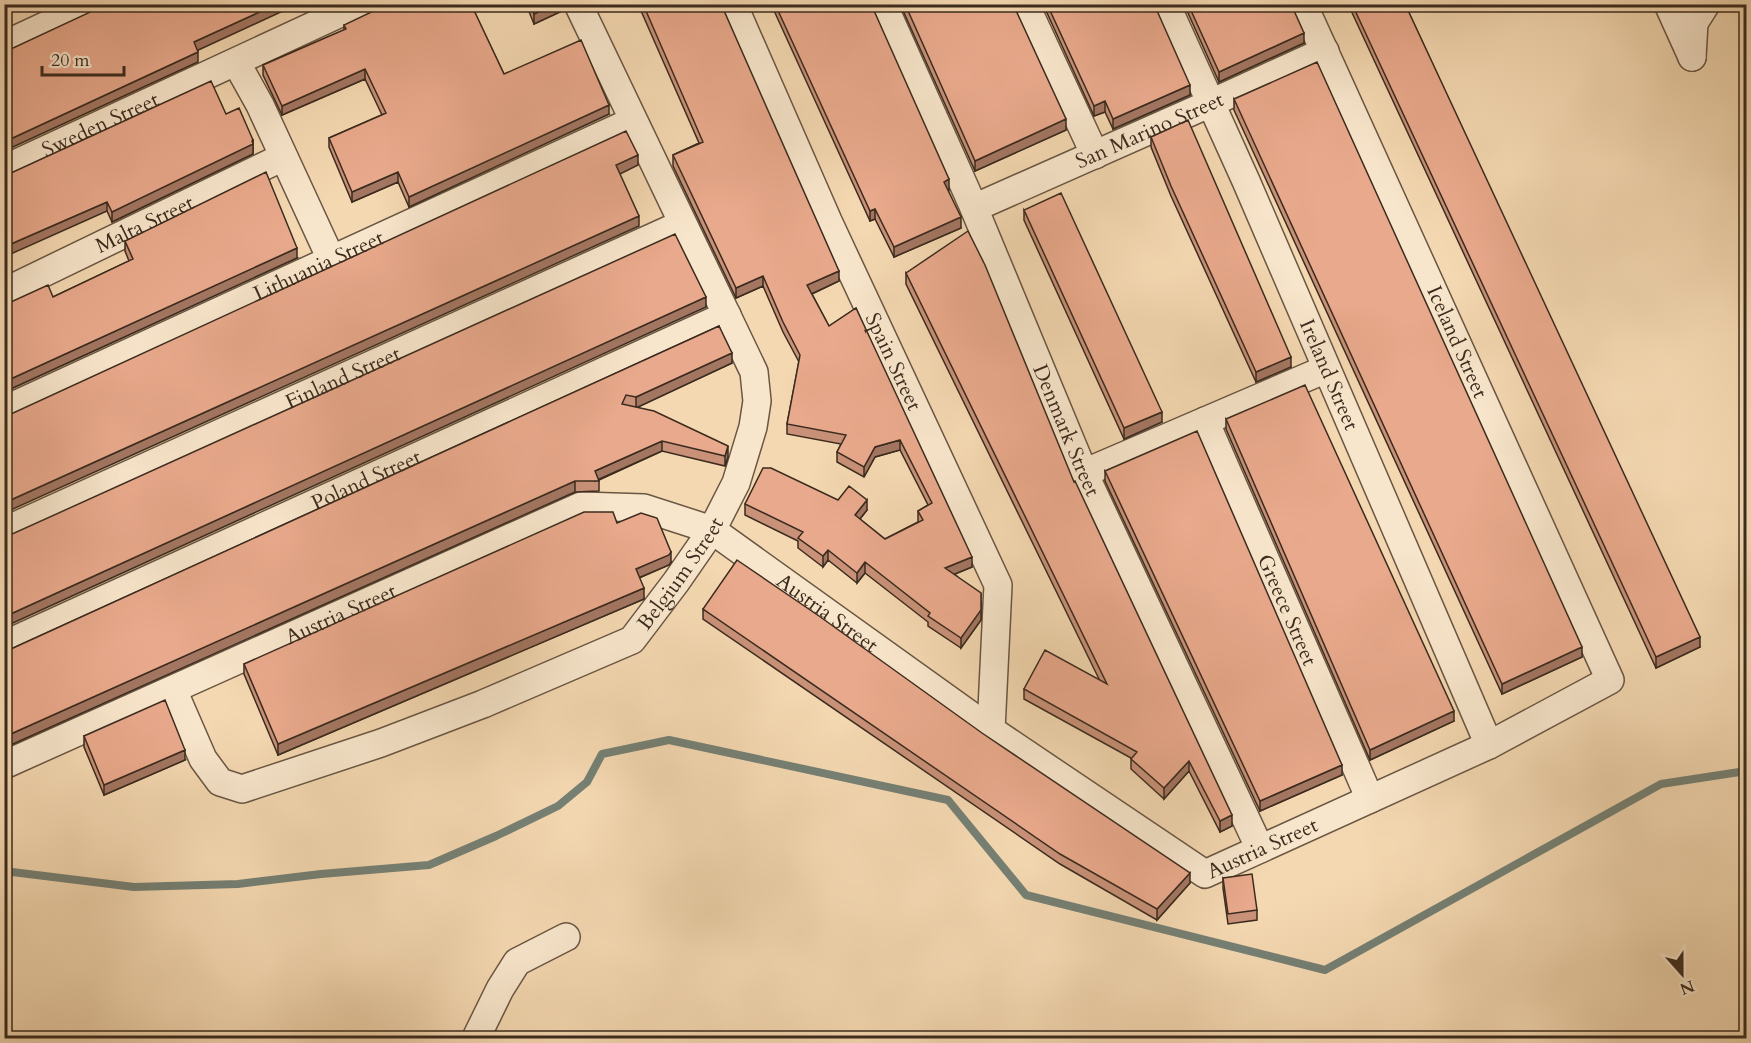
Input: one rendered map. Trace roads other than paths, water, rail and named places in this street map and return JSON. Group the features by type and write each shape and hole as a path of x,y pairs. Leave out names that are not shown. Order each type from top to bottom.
{"street":[{"path":"6,40 92,4"},
{"name":"Sweden Street","path":"4,169 360,4"},
{"name":"Belgium Street","path":"174,690 203,759 219,782 242,789 381,743 483,704 632,640 712,530 736,483 753,427 758,400 754,372 578,4"},
{"name":"Spain Street","path":"734,4 828,221 998,585 991,730"},
{"name":"Denmark Street","path":"883,4 974,208 1084,473 1260,849"},
{"path":"1025,4 1095,155"},
{"name":"Ireland Street","path":"1166,4 1490,745"},
{"name":"Iceland Street","path":"1304,4 1610,680"},
{"path":"1668,4 1692,57 1694,23 1706,4"},
{"name":"San Marino Street","path":"974,208 1324,51"},
{"path":"236,62 260,105 331,259"},
{"name":"Lithuania Street","path":"4,410 633,121"},
{"name":"Malta Street","path":"4,292 283,157"},
{"name":"Finland Street","path":"4,531 682,224"},
{"name":"Poland Street","path":"4,645 727,315"},
{"path":"1084,473 1326,369"},
{"name":"Greece Street","path":"1205,421 1370,799"},
{"name":"Austria Street","path":"4,765 580,506 644,508 712,530 991,730 1205,874 1490,745 1610,680"},
{"path":"476,1038 500,989 517,962 566,937"}],"waterway":[{"path":"4,871 134,887 238,884 429,865 558,806 587,782 602,754 669,740 948,800 1026,895 1325,970 1661,784 1746,771"}]}
